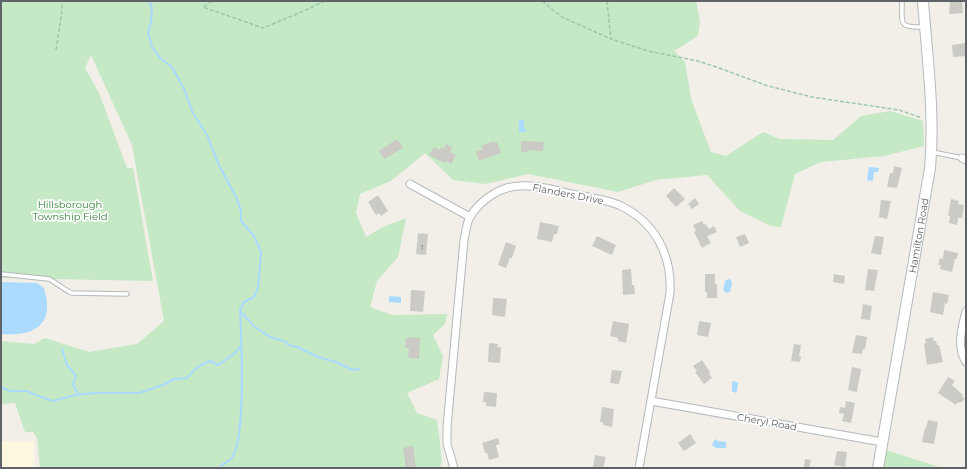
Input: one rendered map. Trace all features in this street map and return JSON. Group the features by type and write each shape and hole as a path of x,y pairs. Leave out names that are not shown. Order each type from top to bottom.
{"street":[{"name":"Hamilton Road","path":"878,468 932,152 932,122 923,1"},
{"path":"410,184 470,217"},
{"name":"Flanders Drive","path":"454,468 447,444 447,427 464,240 470,217 487,198 509,187 519,186 539,187 620,206 645,222 661,243 666,256 670,281 670,293 639,468"},
{"path":"966,311 960,339 961,349 966,362"},
{"name":"Cheryl Road","path":"651,401 882,442"}],"lane":[{"path":"902,1 902,18 904,24 910,28 925,27"},
{"path":"932,152 964,159"},
{"path":"1,274 49,279 72,293 126,294"}],"path":[{"path":"56,50 62,11 62,1"},
{"path":"212,1 203,7 263,28 325,1"},
{"path":"542,1 562,17 611,39 648,51 698,61 768,86 812,97 898,110 932,122"},
{"path":"607,1 611,39"}],"shaded area":[{"path":"1,441 34,441 34,468 1,468"}],"green space":[{"name":"Hillsborough Township Field","path":"1,1 696,1 700,21 698,36 674,51 685,62 691,99 711,152 726,156 763,132 780,139 833,140 861,116 890,111 923,121 924,146 884,156 821,162 795,174 781,227 771,226 740,211 707,175 656,180 618,192 528,174 485,184 453,180 425,153 391,181 360,194 356,213 366,237 383,227 406,218 398,257 377,281 370,307 392,315 447,314 445,324 433,335 443,356 439,379 407,393 417,413 437,420 442,460 440,468 40,468 37,438 33,432 25,432 15,403 1,404 1,341 34,344 45,338 89,352 137,344 164,321 132,145 91,55 85,68 99,93 127,168 133,168 153,281 1,278"},
{"path":"886,450 942,468 883,468"}],"water":[{"path":"519,120 524,120 524,129 526,129 526,132 519,132"},
{"path":"869,167 879,168 878,172 874,172 873,181 867,180"},
{"path":"728,279 731,280 732,283 730,292 727,293 723,290 725,281"},
{"path":"1,282 37,283 44,288 47,301 46,313 44,320 39,326 26,333 1,334"},
{"path":"389,296 401,297 401,303 389,302"},
{"path":"734,381 738,383 736,393 732,391 732,382"},
{"path":"715,439 726,442 726,448 716,448 712,445"}],"building":[{"path":"950,1 962,1 963,13 949,14"},
{"path":"966,43 966,56 953,57 952,45"},
{"path":"397,139 403,148 384,159 379,151"},
{"path":"494,141 495,143 497,142 501,153 479,161 476,152 483,149 481,146"},
{"path":"521,141 544,142 543,151 528,150 528,152 521,152"},
{"path":"446,144 452,147 450,152 456,155 451,164 446,161 445,163 429,155 434,147 440,150 441,147 444,149"},
{"path":"894,166 902,168 897,188 887,187 890,173 893,173"},
{"path":"674,188 685,199 676,207 666,196"},
{"path":"378,195 388,211 381,216 379,213 376,215 368,202"},
{"path":"695,198 699,204 692,209 688,204"},
{"path":"951,199 959,201 958,204 964,205 962,218 958,218 957,225 949,223 950,216 948,216"},
{"path":"881,200 891,201 887,219 879,217"},
{"path":"702,221 709,229 714,226 717,232 707,236 711,243 702,248 694,232 696,231 693,225"},
{"path":"540,222 559,226 557,234 554,234 552,242 537,239"},
{"path":"418,233 428,234 426,255 416,254"},
{"path":"745,234 749,243 740,247 736,237"},
{"path":"597,236 616,245 612,255 592,246"},
{"path":"875,236 884,237 881,255 871,253"},
{"path":"506,242 516,246 512,258 510,258 506,268 498,265"},
{"path":"944,250 958,253 952,272 940,269 941,265 938,265 940,258 943,259"},
{"path":"631,269 632,285 634,285 635,294 623,295 622,270"},
{"path":"868,269 878,270 874,291 865,290"},
{"path":"705,274 715,274 717,298 707,298 707,292 705,292"},
{"path":"834,274 845,276 844,284 833,282"},
{"path":"411,290 425,291 423,312 410,311"},
{"path":"933,292 949,295 947,304 945,303 943,315 930,312"},
{"path":"493,298 507,299 505,317 492,315"},
{"path":"863,304 872,306 870,320 861,319"},
{"path":"613,321 629,324 626,343 618,341 618,338 610,336"},
{"path":"699,321 711,323 708,337 697,335"},
{"path":"856,335 867,337 865,349 863,349 862,354 852,353"},
{"path":"933,337 937,345 939,345 943,362 927,365 924,344 926,343 925,339"},
{"path":"406,338 420,338 419,359 408,358 409,348 405,348"},
{"path":"489,343 498,344 497,347 501,347 500,363 488,362"},
{"path":"794,344 801,345 799,356 801,356 800,362 791,361"},
{"path":"702,360 712,378 704,384 695,372 697,371 693,366"},
{"path":"852,367 861,369 857,392 848,390"},
{"path":"612,370 622,371 619,384 610,383"},
{"path":"948,377 955,381 952,385 963,395 962,396 965,399 960,403 958,402 956,405 938,393"},
{"path":"484,392 497,393 496,407 486,406 486,402 483,402"},
{"path":"846,401 855,403 851,423 842,421 844,414 839,413 840,407 845,408"},
{"path":"602,407 614,409 612,427 603,425 603,422 600,422"},
{"path":"928,420 938,422 934,444 922,442"},
{"path":"690,434 696,443 684,451 678,443"},
{"path":"498,438 500,444 496,445 499,457 489,460 482,443"},
{"path":"413,446 416,468 406,468 403,448"},
{"path":"837,451 847,452 845,467 834,465"},
{"path":"595,455 606,457 603,468 593,468"},
{"path":"805,459 811,460 809,468 804,467"}],"waterway":[{"path":"149,1 152,8 151,22 148,33 152,47 160,58 172,67 184,89 193,113 207,135 218,163 236,197 241,211 241,221 254,236 261,252 258,288 254,297 244,302 240,309 242,387 239,432 236,448 231,459 219,468"},
{"path":"241,312 255,327 270,337 284,341 289,345 297,347 318,357 336,362 353,370 359,369"},
{"path":"1,387 10,391 27,391 53,401 75,395 96,393 139,393 163,385 174,379 187,378 192,372 206,362 210,361 218,365 234,354 240,347"},
{"path":"62,349 67,365 76,376 73,384 78,394"}]}
